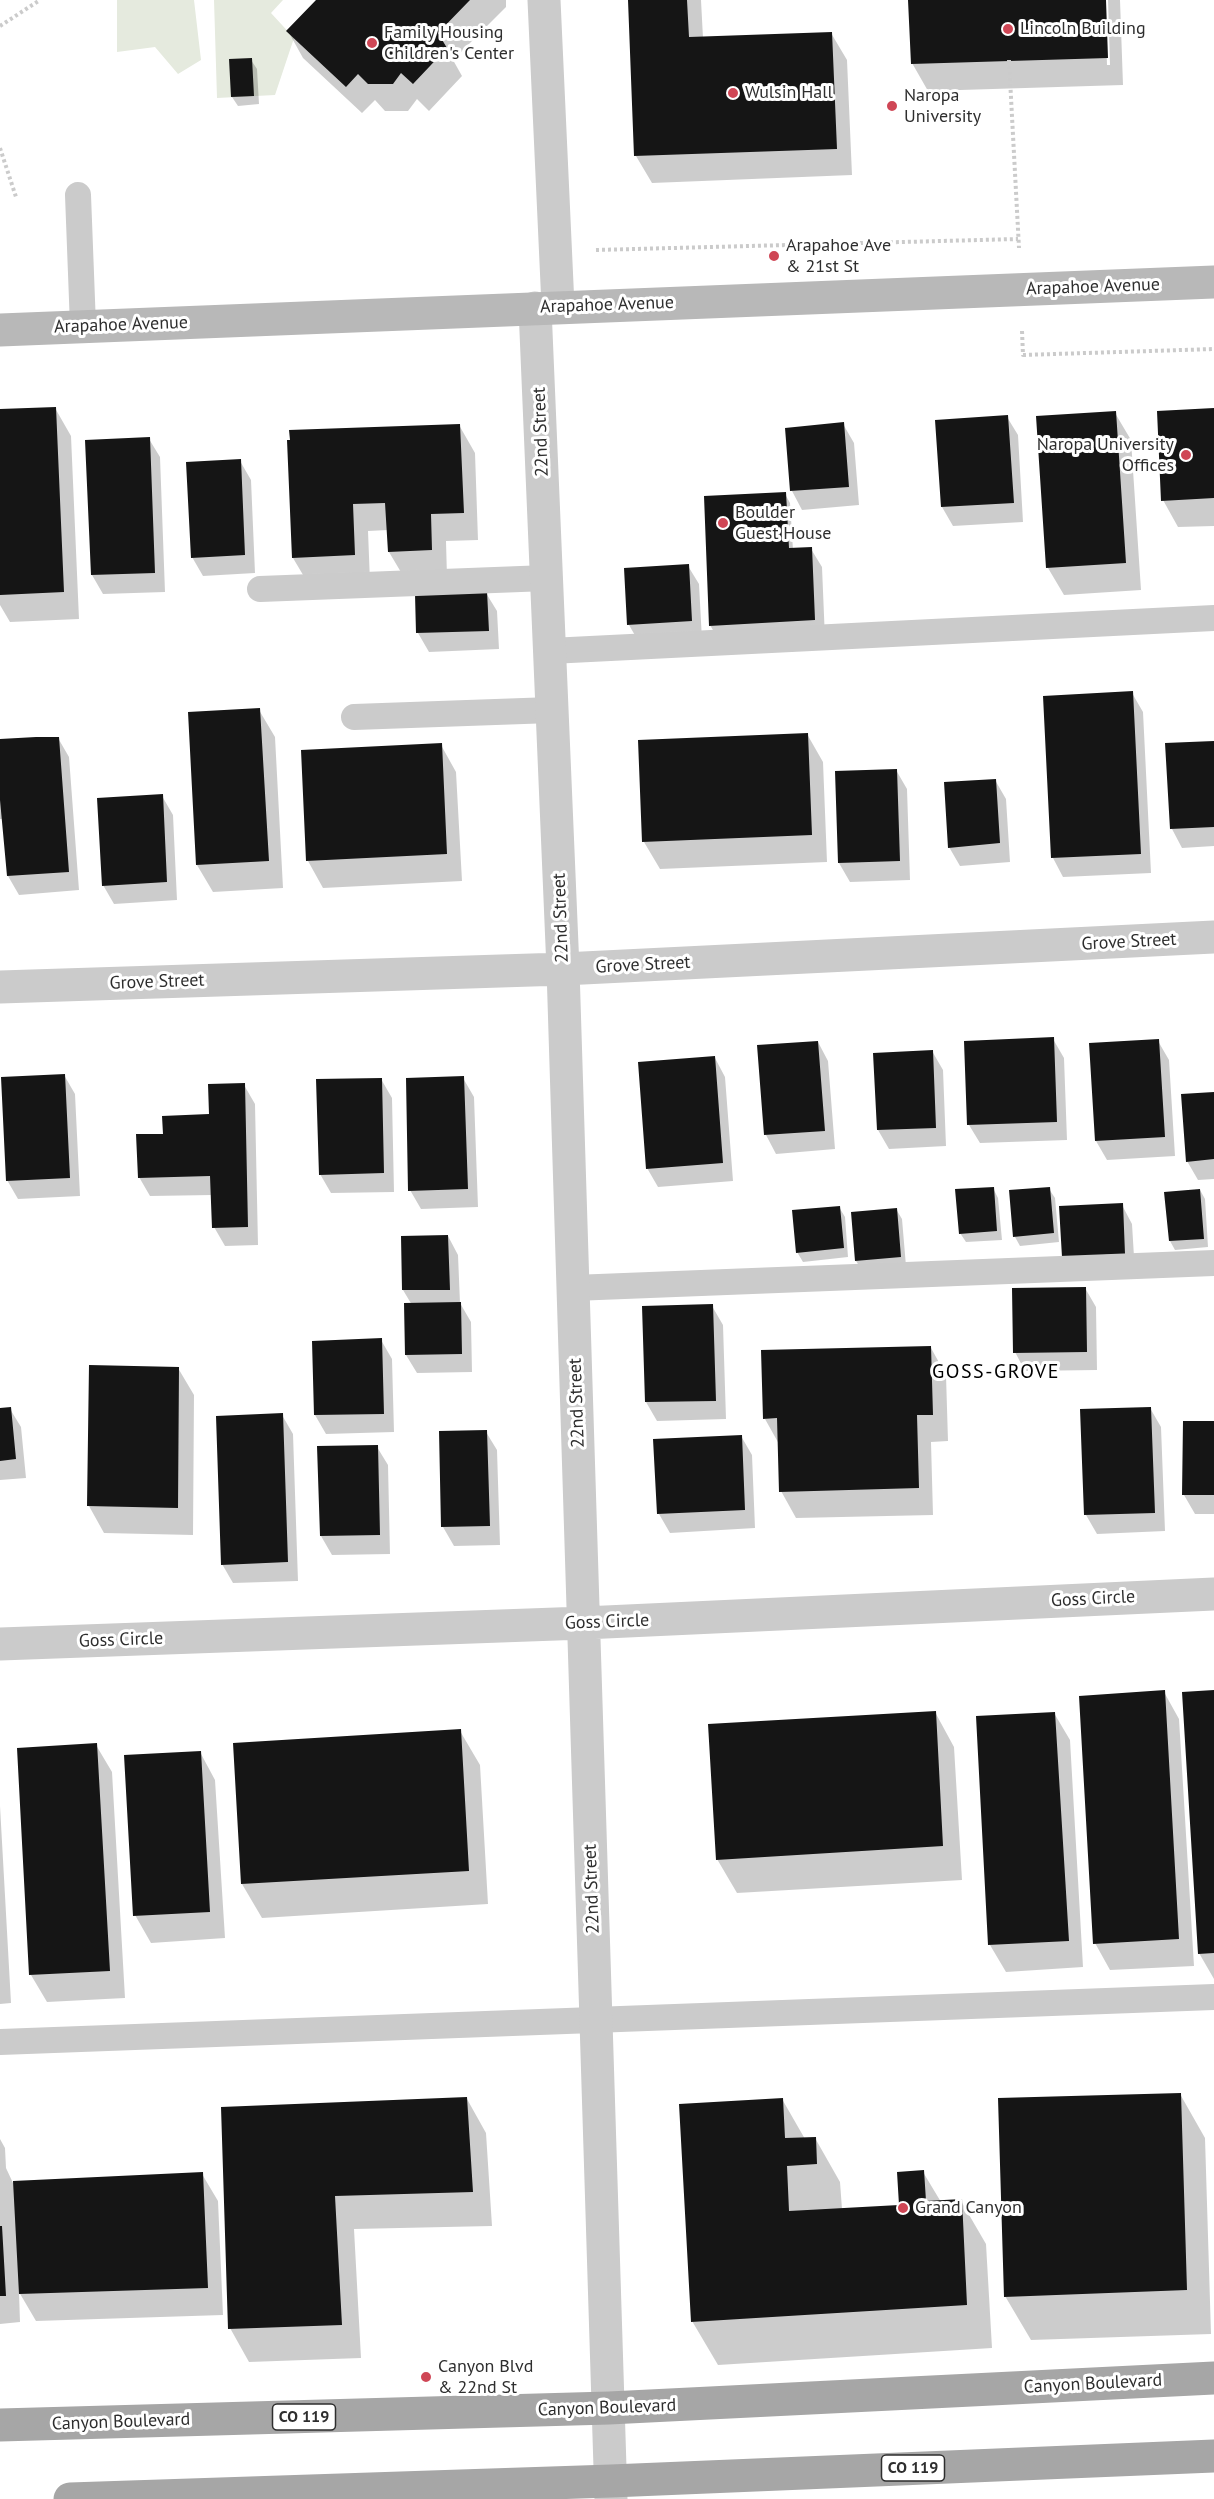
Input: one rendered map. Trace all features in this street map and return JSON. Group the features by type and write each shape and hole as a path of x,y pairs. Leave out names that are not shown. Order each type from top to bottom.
{"main road":[{"name":"Arapahoe Avenue","path":"0,330 1214,282"},
{"name":"Canyon Boulevard","path":"0,2425 609,2408 1214,2378"},
{"name":"CO 119","path":"70,2499 611,2490 1214,2456"}],"street":[{"name":"22nd Street","path":"544,0 556,251 547,307 547,578 563,969 611,2490"},
{"name":"Grove Street","path":"0,987 563,969 1214,937"},
{"name":"Goss Circle","path":"0,1644 584,1623 1214,1594"}],"lane":[{"path":"78,195 83,326"},
{"path":"260,590 547,578"},
{"path":"550,651 1214,618"},
{"path":"354,717 552,710"},
{"path":"573,1288 1214,1263"},
{"path":"0,2042 1214,1997"}],"path":[{"path":"0,26 40,0"},
{"path":"1009,60 1023,355 1214,349"},
{"path":"0,148 16,197"},
{"path":"556,251 1018,239"}],"shaded area":[{"path":"117,0 194,0 201,60 178,74 155,47 117,52"},
{"path":"214,0 283,0 271,13 294,38 275,95 217,98"}],"building":[{"name":"Family Housing Children's Center","path":"316,0 470,0 438,33 447,48 413,84 401,73 393,84 368,84 358,74 346,87 286,31"},
{"name":"Wulsin Hall","path":"628,0 687,0 689,37 832,32 837,149 634,156"},
{"name":"Lincoln Building","path":"908,0 1106,0 1108,58 911,64"},
{"path":"252,58 254,96 231,97 229,59"},
{"path":"56,407 64,592 0,595 0,409"},
{"name":"Naropa University Offices","path":"1214,408 1214,498 1161,501 1157,411"},
{"path":"1116,411 1126,563 1046,568 1036,416"},
{"path":"1008,415 1014,503 941,507 935,420"},
{"path":"844,422 849,487 790,491 785,428"},
{"path":"460,424 464,513 431,514 432,550 388,552 385,503 353,504 355,555 292,558 287,440 290,440 289,430"},
{"path":"150,437 155,573 91,575 85,440"},
{"path":"241,459 245,555 191,558 186,462"},
{"path":"786,492 789,548 812,547 815,620 709,626 704,496"},
{"path":"689,564 692,621 627,625 624,568"},
{"path":"487,591 489,631 416,633 415,594"},
{"path":"1133,691 1141,854 1051,858 1043,696"},
{"path":"260,708 269,861 196,865 188,712"},
{"path":"808,733 812,835 642,842 638,740"},
{"path":"59,737 69,872 7,876 0,800 0,739"},
{"path":"1214,741 1214,827 1170,829 1165,743"},
{"path":"442,743 447,854 306,861 301,750"},
{"path":"897,769 900,861 838,863 835,771"},
{"path":"996,779 1000,843 948,848 944,782"},
{"path":"163,794 167,882 102,886 97,798"},
{"path":"1054,1037 1057,1122 967,1125 964,1041"},
{"path":"1159,1039 1165,1137 1095,1141 1089,1043"},
{"path":"818,1041 825,1131 764,1135 757,1045"},
{"path":"933,1050 936,1128 877,1130 873,1053"},
{"path":"715,1056 723,1163 646,1169 638,1062"},
{"path":"65,1074 70,1178 6,1181 1,1077"},
{"path":"464,1076 468,1189 408,1191 406,1078"},
{"path":"382,1078 384,1173 319,1175 316,1079"},
{"path":"245,1083 248,1227 212,1228 210,1176 138,1178 136,1134 163,1134 162,1116 209,1114 208,1084"},
{"path":"1214,1092 1214,1159 1186,1162 1181,1094"},
{"path":"994,1187 997,1231 959,1234 955,1189"},
{"path":"1050,1187 1054,1233 1013,1237 1009,1190"},
{"path":"1200,1189 1204,1239 1169,1241 1164,1192"},
{"path":"1123,1203 1125,1254 1062,1257 1059,1206"},
{"path":"840,1206 844,1248 796,1253 792,1210"},
{"path":"897,1208 901,1257 855,1261 851,1212"},
{"path":"448,1235 450,1290 402,1290 401,1236"},
{"path":"1086,1287 1087,1352 1013,1353 1012,1288"},
{"path":"461,1302 462,1354 405,1355 404,1303"},
{"path":"713,1304 716,1401 645,1402 642,1306"},
{"path":"382,1338 384,1414 314,1415 312,1341"},
{"path":"931,1346 933,1415 917,1415 919,1488 779,1492 777,1418 763,1419 761,1350"},
{"path":"89,1365 179,1367 178,1508 87,1506"},
{"path":"11,1407 16,1459 0,1461 0,1408"},
{"path":"1151,1407 1155,1513 1084,1515 1080,1409"},
{"path":"283,1413 288,1562 221,1565 216,1416"},
{"path":"1183,1421 1214,1421 1214,1495 1182,1495"},
{"path":"487,1430 490,1526 441,1527 439,1431"},
{"path":"742,1435 745,1510 657,1514 653,1439"},
{"path":"378,1445 380,1535 320,1536 317,1446"},
{"path":"1165,1690 1179,1939 1093,1944 1079,1696"},
{"path":"1214,1690 1214,1953 1198,1954 1182,1692"},
{"path":"936,1711 943,1846 716,1860 708,1724"},
{"path":"1055,1712 1069,1941 988,1945 976,1716"},
{"path":"461,1729 469,1871 241,1884 233,1743"},
{"path":"97,1743 110,1971 29,1975 17,1748"},
{"path":"201,1751 210,1912 133,1916 124,1755"},
{"path":"1181,2093 1187,2290 1004,2297 998,2098"},
{"path":"467,2097 473,2192 335,2196 342,2325 228,2329 221,2107"},
{"name":"Grand Canyon","path":"783,2098 785,2138 816,2137 817,2164 787,2166 789,2211 899,2205 897,2172 924,2170 926,2201 962,2199 967,2305 691,2322 679,2104"},
{"path":"203,2172 208,2288 19,2294 13,2181"},
{"path":"0,2226 2,2226 6,2296 0,2296"}],"place":[{"name":"Lincoln Building","path":"1008,29"},
{"name":"Family Housing Children's Center","path":"372,43"},
{"name":"Wulsin Hall","path":"733,93"},
{"name":"Naropa University","path":"892,106"},
{"name":"Arapahoe Ave & 21st St","path":"774,256"},
{"name":"Naropa University Offices","path":"1186,455"},
{"name":"Boulder Guest House","path":"723,523"},
{"name":"Grand Canyon","path":"903,2208"},
{"name":"Canyon Blvd & 22nd St","path":"426,2377"}],"district":[{"name":"GOSS-GROVE","path":"996,1372"}]}
